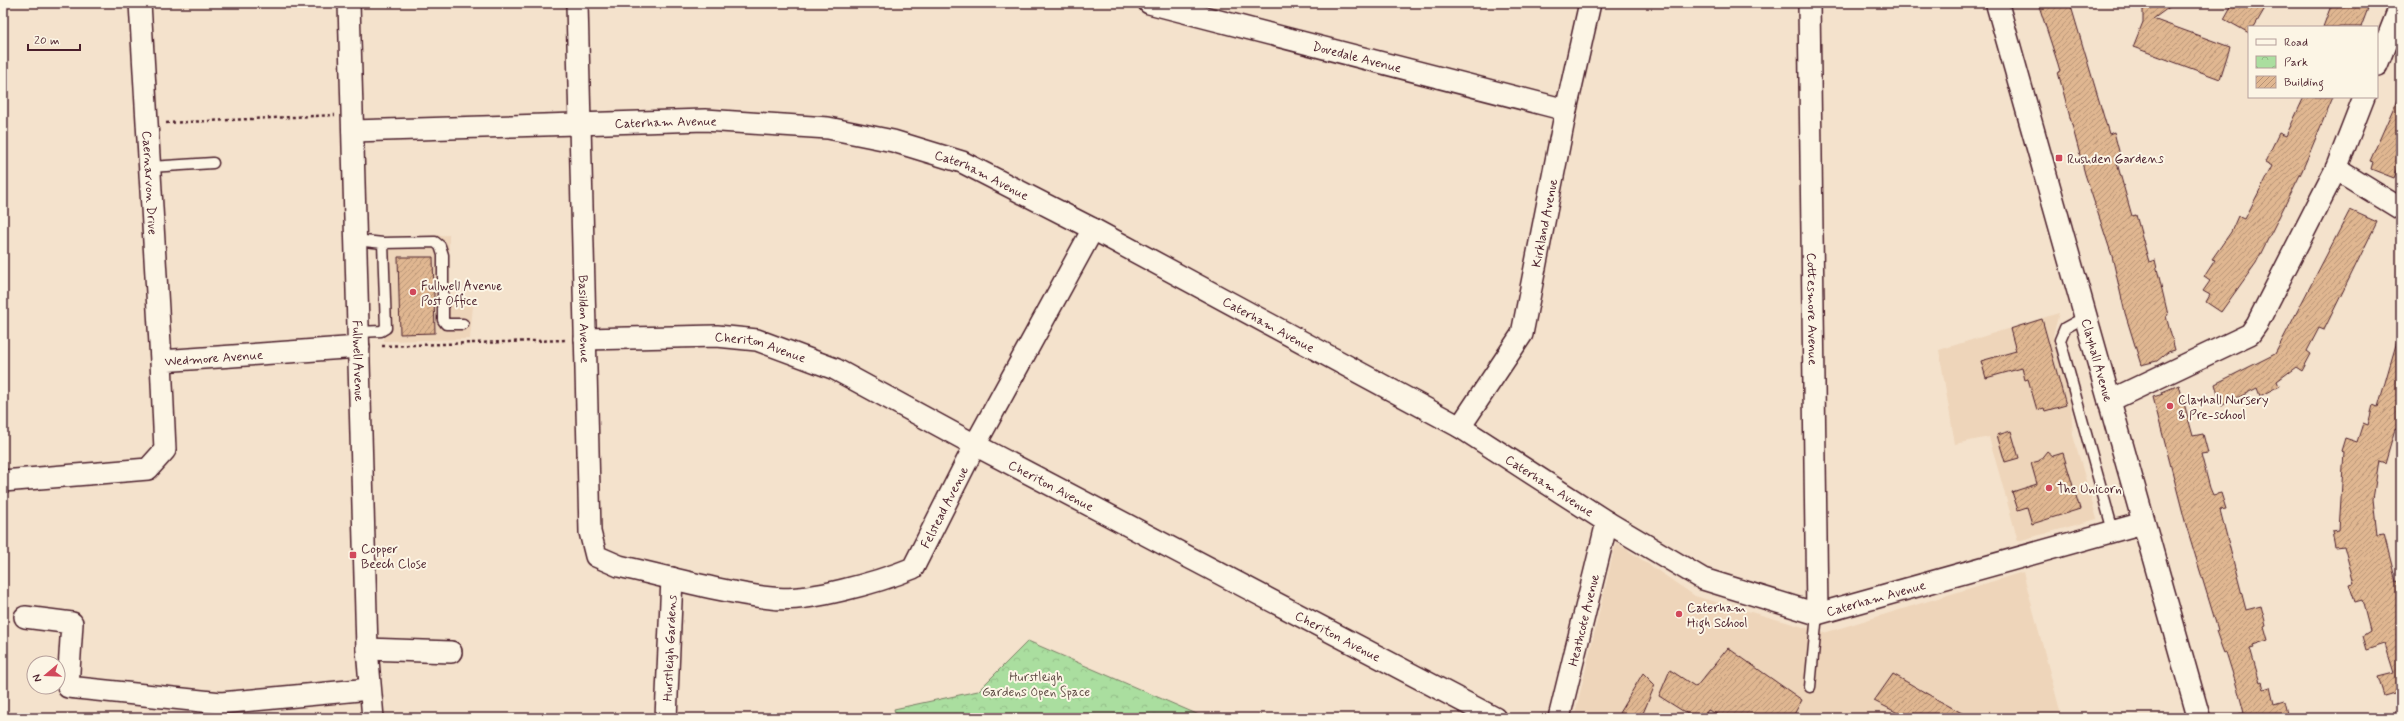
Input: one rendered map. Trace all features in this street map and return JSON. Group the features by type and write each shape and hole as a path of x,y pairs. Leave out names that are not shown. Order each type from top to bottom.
{"street":[{"name":"Caernarvon Drive","path":"140,3 161,362"},
{"name":"Fullwell Avenue","path":"349,3 368,649 370,689 374,718"},
{"name":"Basildon Avenue","path":"577,3 590,532 596,556 619,566 672,578"},
{"name":"Dovedale Avenue","path":"1149,3 1566,110"},
{"name":"Kirkland Avenue","path":"1460,427 1522,334 1566,110 1590,3"},
{"name":"Cottesmore Avenue","path":"1809,3 1817,614"},
{"name":"Clayhall Avenue","path":"1997,3 2199,718"},
{"path":"2378,62 2401,4"},
{"path":"2109,401 2250,334 2257,324 2336,169 2364,98"},
{"name":"Caterham Avenue","path":"352,122 580,123 705,120 828,128 894,141 962,162 1093,229 1460,427 1606,522 1704,579 1817,614 2143,523"},
{"path":"2336,169 2401,209"},
{"name":"Felstead Avenue","path":"672,578 772,598 806,597 890,577 913,568 975,445 1093,229"},
{"name":"Cheriton Avenue","path":"585,339 717,336 757,340 835,369 975,445 1496,718"},
{"name":"Wedmore Avenue","path":"3,482 148,469 165,450 161,362 359,339"},
{"name":"Heathcote Avenue","path":"1559,718 1606,522"},
{"name":"Hurstleigh Gardens","path":"666,718 672,578"},
{"path":"25,617 72,623 68,687 221,711 370,689"},
{"path":"368,649 451,652"}],"lane":[{"path":"150,167 213,163"},
{"path":"355,240 383,243 435,242 440,246 443,255 443,320 446,324 463,324"},
{"path":"359,339 386,328 383,243"},
{"path":"2085,317 2065,328 2060,340 2113,531"},
{"path":"1810,687 1817,614"}],"path":[{"path":"147,123 352,122"},
{"path":"359,339 585,339"}],"shaded area":[{"path":"449,235 449,304 473,305 470,339 384,341 380,238"},
{"path":"2059,313 2053,336 2071,405 2073,435 2097,519 2018,541 1989,437 1955,444 1939,350"},
{"name":"Caterham High School","path":"1616,542 1695,596 1824,633 2023,572 2062,718 1574,718"}],"green space":[{"name":"Hurstleigh Gardens Open Space","path":"1028,641 1206,718 896,718 894,709 978,691"}],"building":[{"path":"2038,3 2070,3 2109,134 2114,132 2120,155 2115,156 2132,216 2136,215 2149,262 2155,260 2168,315 2166,316 2175,350 2168,352 2157,361 2141,365 2125,313 2112,256 2085,174 2058,72 2060,71"},
{"path":"2143,3 2175,3 2153,19 2230,47 2220,79 2133,47 2143,22"},
{"path":"2233,3 2268,3 2255,26 2248,26 2248,32 2224,19"},
{"path":"2332,3 2370,3 2361,26 2323,26"},
{"path":"2401,91 2401,161 2394,178 2371,169 2373,162 2370,161"},
{"path":"2304,98 2333,98 2302,171 2256,263 2221,312 2206,302 2210,295 2203,291 2210,281 2204,277 2215,260 2212,259 2231,232 2238,216 2245,219 2272,166 2265,162 2279,133 2286,136"},
{"path":"2350,210 2377,222 2324,330 2319,328 2307,351 2311,354 2302,371 2296,367 2277,381 2279,386 2260,396 2257,388 2221,406 2215,384 2275,354"},
{"path":"398,257 433,257 435,333 400,334"},
{"path":"2042,319 2066,405 2045,411 2044,408 2037,410 2028,379 2025,380 2022,368 1986,378 1981,361 2016,351 2010,329"},
{"path":"2397,341 2401,342 2401,421 2399,430 2395,429 2385,463 2379,461 2373,499 2377,535 2384,534 2396,582 2398,581 2401,590 2401,691 2384,696 2378,677 2394,673 2385,644 2366,650 2362,636 2370,631 2362,600 2355,602 2349,584 2354,583 2344,546 2335,547 2332,531 2339,530 2344,452 2341,451 2345,438 2357,442 2363,423 2368,425 2373,405 2378,407"},
{"path":"2179,385 2193,436 2203,434 2208,453 2201,454 2210,488 2213,495 2221,493 2226,509 2220,510 2246,610 2261,606 2268,640 2253,645 2254,647 2250,648 2260,683 2262,682 2264,689 2270,687 2274,704 2284,701 2288,718 2240,718 2239,714 2244,713 2239,694 2226,652 2224,653 2216,631 2218,630 2186,525 2153,397 2163,394 2162,392"},
{"path":"2011,431 2019,458 2005,462 1997,435"},
{"name":"The Unicorn","path":"2047,451 2053,456 2063,453 2080,509 2032,524 2027,507 2018,510 2012,492 2037,484 2031,463 2039,461"},
{"path":"1728,648 1802,700 1792,718 1725,718 1708,710 1703,718 1694,718 1659,696 1670,670 1696,687"},
{"path":"1643,673 1655,685 1641,718 1616,718"},
{"path":"1893,674 1971,718 1908,718 1874,701"}],"place":[{"name":"Rushden Gardens","path":"2059,158"},
{"name":"Fullwell Avenue Post Office","path":"413,292"},
{"name":"Clayhall Nursery & Pre-school","path":"2170,406"},
{"name":"The Unicorn","path":"2049,488"},
{"name":"Copper Beech Close","path":"353,555"},
{"name":"Caterham High School","path":"1679,614"}]}
